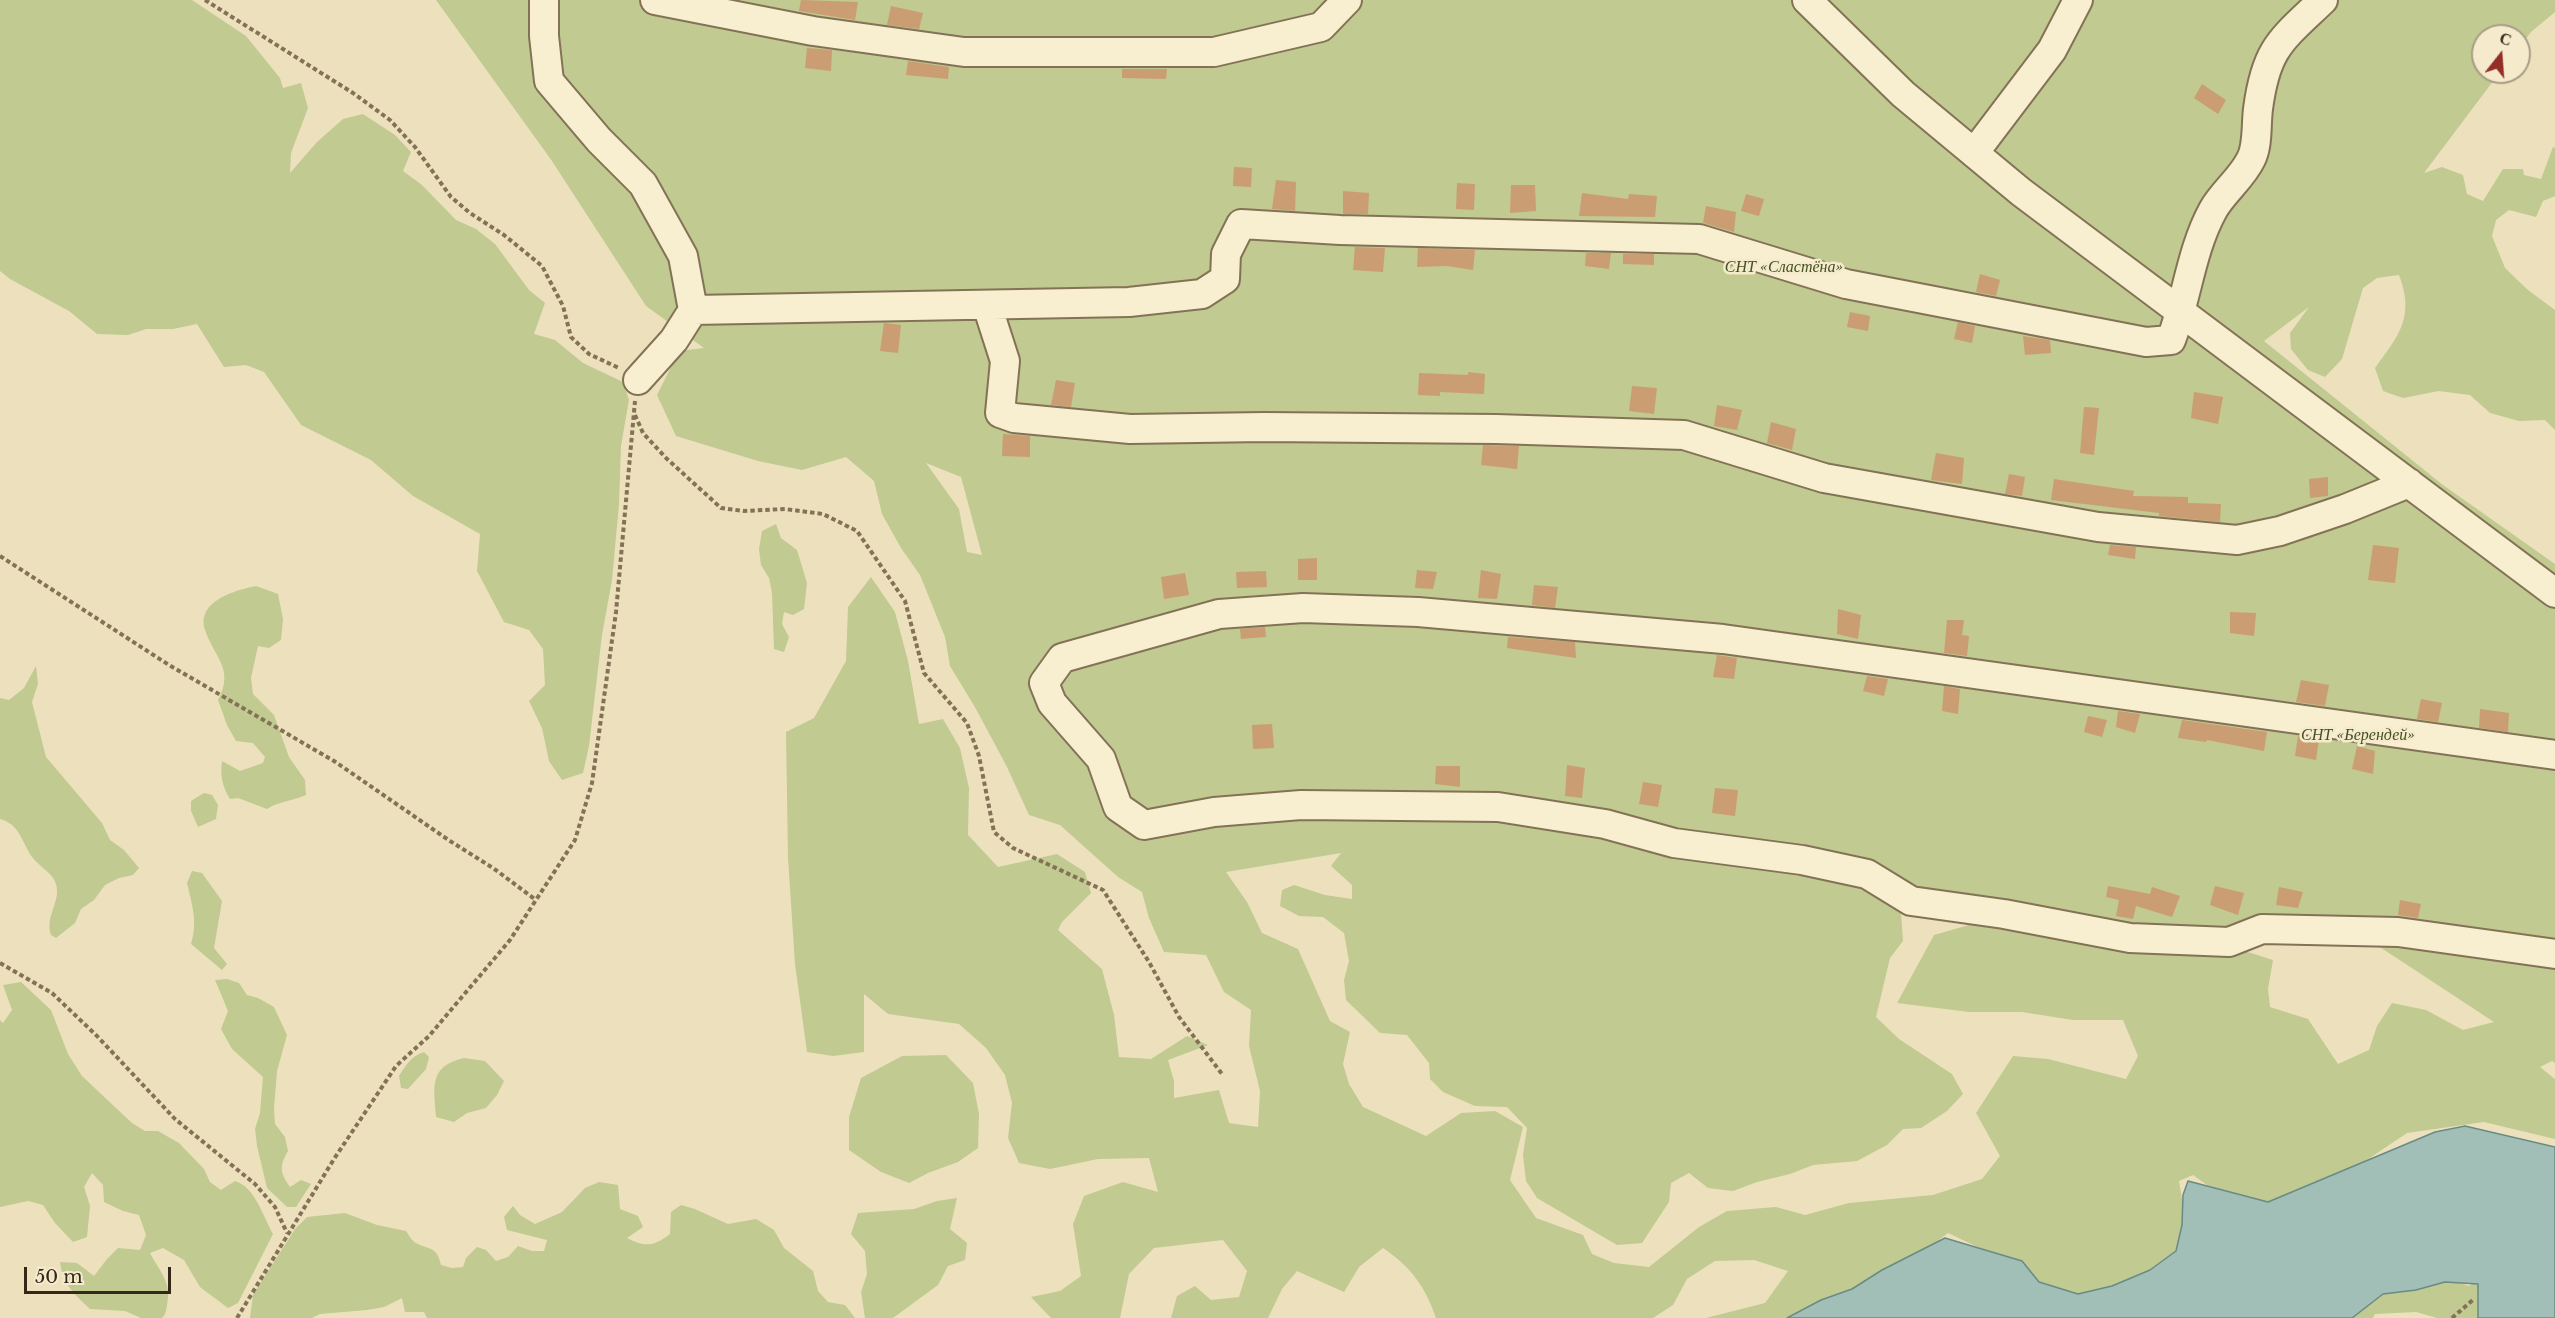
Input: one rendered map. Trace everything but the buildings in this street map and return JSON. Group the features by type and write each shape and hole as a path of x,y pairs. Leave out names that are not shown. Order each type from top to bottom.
{"street":[{"path":"544,0 544,36 549,81 599,140 643,184 683,256 693,310 674,340 638,380"},
{"path":"655,0 813,31 964,52 1214,52 1321,27 1347,0"},
{"path":"1807,0 1903,94 2021,192 2555,593"},
{"path":"1974,153 2052,50 2078,0"},
{"path":"693,310 1129,302 1202,294 1226,279 1226,254 1241,224 1340,230 1699,239 1846,284 2146,342 2171,340 2181,313 2192,264 2213,210 2252,158 2261,90 2268,62 2279,42 2323,0"},
{"path":"987,305 1005,361 1000,413 1014,418 1130,429 1264,427 1496,429 1684,435 1835,480 2098,527 2237,540 2302,524 2409,483"},
{"path":"2555,755 1723,639 1418,612 1304,608 1219,614 1062,658 1044,683 1052,703 1101,759 1118,807 1144,825 1214,812 1301,805 1498,807 1605,824 1674,843 1802,860 1867,874 1911,901 2004,914 2130,938 2229,942 2262,929 2398,932 2555,954"}],"path":[{"path":"205,0 353,93 390,120 415,147 451,196 470,213 504,235 542,266 563,306 572,337 589,354 624,370 638,380 616,612 592,783 575,840 510,940 429,1036 396,1066 288,1233 237,1318"},
{"path":"634,414 644,434 666,458 721,508 744,511 785,508 823,514 857,531 905,602 924,673 967,723 979,756 994,832 1013,848 1103,890 1149,962 1179,1017 1222,1074"},
{"path":"0,556 169,665 334,761 493,868 536,900"},
{"path":"0,963 52,993 67,1007 175,1119 255,1184 274,1207 288,1233"},
{"path":"2452,1318 2474,1299"}],"green space":[{"path":"0,0 192,0 246,36 280,78 283,88 301,83 308,108 291,153 290,173 317,142 343,119 363,114 395,135 411,152 403,171 422,185 456,220 476,229 495,244 529,290 545,303 534,334 555,340 583,363 623,382 629,400 621,446 619,504 612,580 602,635 589,746 583,773 562,780 549,761 542,728 529,701 545,685 543,649 529,630 504,622 477,571 480,534 413,496 371,460 301,425 264,372 246,365 224,367 197,324 173,329 146,329 128,335 97,334 69,311 10,279 0,271"},
{"path":"436,0 2555,0 2555,12 2531,32 2531,24 2471,24 2471,84 2491,84 2424,173 2442,167 2463,175 2467,194 2483,201 2503,169 2523,169 2524,175 2541,179 2553,147 2555,148 2555,196 2543,201 2536,217 2509,210 2496,220 2492,236 2505,268 2528,290 2555,310 2555,430 2545,420 2519,421 2490,413 2470,395 2439,391 2403,398 2383,391 2375,368 2397,335 2405,314 2404,290 2399,275 2377,278 2363,288 2342,359 2325,377 2308,370 2291,349 2290,333 2309,307 2264,341 2443,485 2555,564 2555,1063 2552,1061 2540,1067 2555,1079 2555,1139 2484,1122 2407,1133 2337,1180 2282,1200 2236,1206 2193,1175 2179,1181 2187,1229 2170,1262 2079,1300 2036,1286 2013,1264 1948,1233 1887,1280 1802,1318 1706,1318 1765,1303 1788,1271 1754,1260 1715,1261 1687,1279 1673,1305 1653,1318 1436,1318 1416,1278 1402,1262 1383,1248 1359,1267 1344,1292 1297,1271 1282,1289 1268,1318 1171,1318 1177,1296 1195,1286 1211,1300 1239,1297 1247,1271 1223,1240 1154,1248 1129,1274 1120,1318 1051,1318 1031,1297 1060,1291 1081,1276 1073,1224 1084,1196 1123,1182 1158,1192 1149,1158 1098,1159 1050,1169 1019,1163 1008,1138 1012,1103 1005,1075 986,1048 959,1024 888,1014 864,994 864,1052 833,1056 807,1052 795,964 788,858 786,732 814,718 846,661 848,607 871,577 895,612 908,661 919,724 943,719 960,748 969,788 968,835 998,867 1057,854 1085,872 1091,893 1062,922 1058,930 1102,969 1114,1015 1119,1057 1151,1059 1187,1036 1208,1045 1168,1060 1174,1081 1174,1098 1219,1090 1229,1123 1258,1127 1260,1091 1249,1046 1251,1010 1224,992 1206,955 1164,952 1149,918 1142,892 1118,877 1060,825 1029,815 1007,767 950,666 945,637 920,575 901,548 882,514 874,481 846,457 802,470 758,461 676,436 657,395 679,351 704,348 646,306 552,161","holes":["926,463 961,477 982,555 967,552 959,509","1341,853 1331,866 1352,885 1352,899 1325,895 1294,885 1282,890 1280,906 1299,916 1323,917 1344,933 1349,961 1344,980 1346,1000 1380,1033 1407,1035 1429,1063 1430,1079 1443,1092 1475,1106 1507,1107 1527,1128 1523,1155 1526,1181 1537,1198 1617,1245 1642,1243 1669,1202 1671,1183 1689,1173 1708,1188 1733,1191 1813,1165 1857,1161 1887,1145 1903,1129 1921,1128 1947,1111 1963,1094 1952,1074 1899,1039 1876,1017 1890,958 1903,941 1901,913 1969,925 1934,935 1897,1003 1969,1012 2022,1012 2073,1020 2123,1020 2138,1056 2126,1079 2048,1059 2013,1056 1976,1113 2000,1156 1982,1179 1933,1195 1849,1203 1805,1215 1776,1207 1727,1211 1699,1227 1649,1267 1614,1263 1592,1254 1583,1235 1536,1218 1510,1180 1523,1127 1495,1111 1461,1113 1426,1136 1363,1107 1349,1084 1343,1064 1350,1032 1330,1021 1298,949 1262,933 1247,902 1226,872","2357,932 2494,1022 2463,1030 2426,1010 2392,1003 2377,1026 2369,1050 2338,1064 2308,1019 2270,1007 2268,989 2273,960 2226,945"]},
{"path":"776,524 781,538 797,550 807,583 804,609 793,615 784,612 782,624 789,637 784,652 774,649 772,593 769,578 761,565 759,549 762,531"},
{"path":"256,586 278,594 283,619 281,640 269,648 258,646 251,678 253,694 274,715 289,757 305,780 306,795 267,809 238,798 230,799 223,785 222,761 240,771 263,763 265,757 253,743 236,741 227,725 218,700 223,689 224,671 205,630 204,620 206,611 212,604 238,590"},
{"path":"36,666 38,684 32,702 46,757 102,823 110,840 124,850 139,868 133,875 119,878 105,885 94,900 81,909 75,923 56,938 51,935 50,930 50,919 57,894 53,877 32,857 12,825 0,819 0,698 9,700 24,688"},
{"path":"204,793 212,795 218,805 216,819 198,827 191,811 191,801"},
{"path":"192,871 202,873 222,901 214,948 227,964 222,970 191,944 194,920 187,883"},
{"path":"227,979 239,983 247,995 274,1007 287,1035 277,1071 274,1109 275,1124 285,1137 288,1151 282,1165 284,1178 290,1187 301,1180 311,1184 296,1207 287,1207 267,1188 255,1129 260,1113 263,1077 232,1049 221,1029 228,1011 215,980"},
{"path":"21,982 51,1010 68,1054 82,1076 132,1123 145,1131 158,1131 179,1143 204,1169 210,1182 221,1190 235,1181 248,1189 253,1196 273,1234 238,1303 228,1308 200,1287 184,1260 163,1248 150,1253 168,1290 166,1311 162,1318 141,1318 125,1311 90,1309 74,1294 64,1277 60,1262 77,1263 94,1276 118,1248 140,1250 146,1235 139,1215 123,1211 104,1202 103,1185 92,1173 84,1187 90,1206 87,1237 73,1242 55,1223 43,1205 28,1201 0,1207 0,1020 3,1023 12,1010 3,985"},
{"path":"424,1052 429,1057 426,1069 408,1089 401,1088 399,1076 412,1058"},
{"path":"946,1055 973,1083 979,1114 978,1148 958,1162 909,1183 881,1172 849,1150 849,1117 861,1078 902,1056"},
{"path":"464,1058 485,1061 504,1081 497,1095 486,1108 467,1113 454,1122 436,1117 434,1088 439,1073 452,1062"},
{"path":"599,1182 618,1185 620,1209 638,1216 643,1227 627,1238 639,1243 654,1243 670,1234 671,1212 681,1205 728,1224 756,1219 774,1230 784,1248 813,1271 818,1291 828,1302 845,1305 855,1318 427,1318 424,1312 405,1312 402,1298 384,1307 320,1314 312,1318 250,1318 253,1295 295,1229 307,1217 345,1213 377,1225 406,1231 415,1242 432,1249 441,1265 452,1268 463,1267 466,1258 477,1247 486,1250 496,1261 508,1257 518,1246 532,1251 544,1251 547,1240 507,1230 504,1217 513,1206 520,1215 535,1224 562,1212 585,1188"},
{"path":"957,1198 950,1229 967,1243 965,1260 948,1266 938,1285 893,1318 865,1318 861,1292 867,1274 865,1251 851,1234 858,1213 914,1209 937,1201"},
{"path":"2482,1275 2486,1318 2437,1318 2416,1312 2375,1314 2373,1318 2342,1318 2372,1292 2444,1278 2469,1286"}],"water":[{"path":"2465,1126 2555,1147 2555,1318 2478,1318 2478,1284 2445,1282 2416,1290 2383,1294 2352,1318 1787,1318 1821,1300 1852,1289 1882,1270 1945,1238 2022,1261 2039,1282 2078,1294 2112,1286 2150,1270 2176,1251 2182,1225 2183,1195 2188,1181 2268,1202 2435,1132"}],"park label":[{"name":"СНТ «Сластёна»","path":"1784,267"},
{"name":"СНТ «Берендей»","path":"2358,735"}]}
